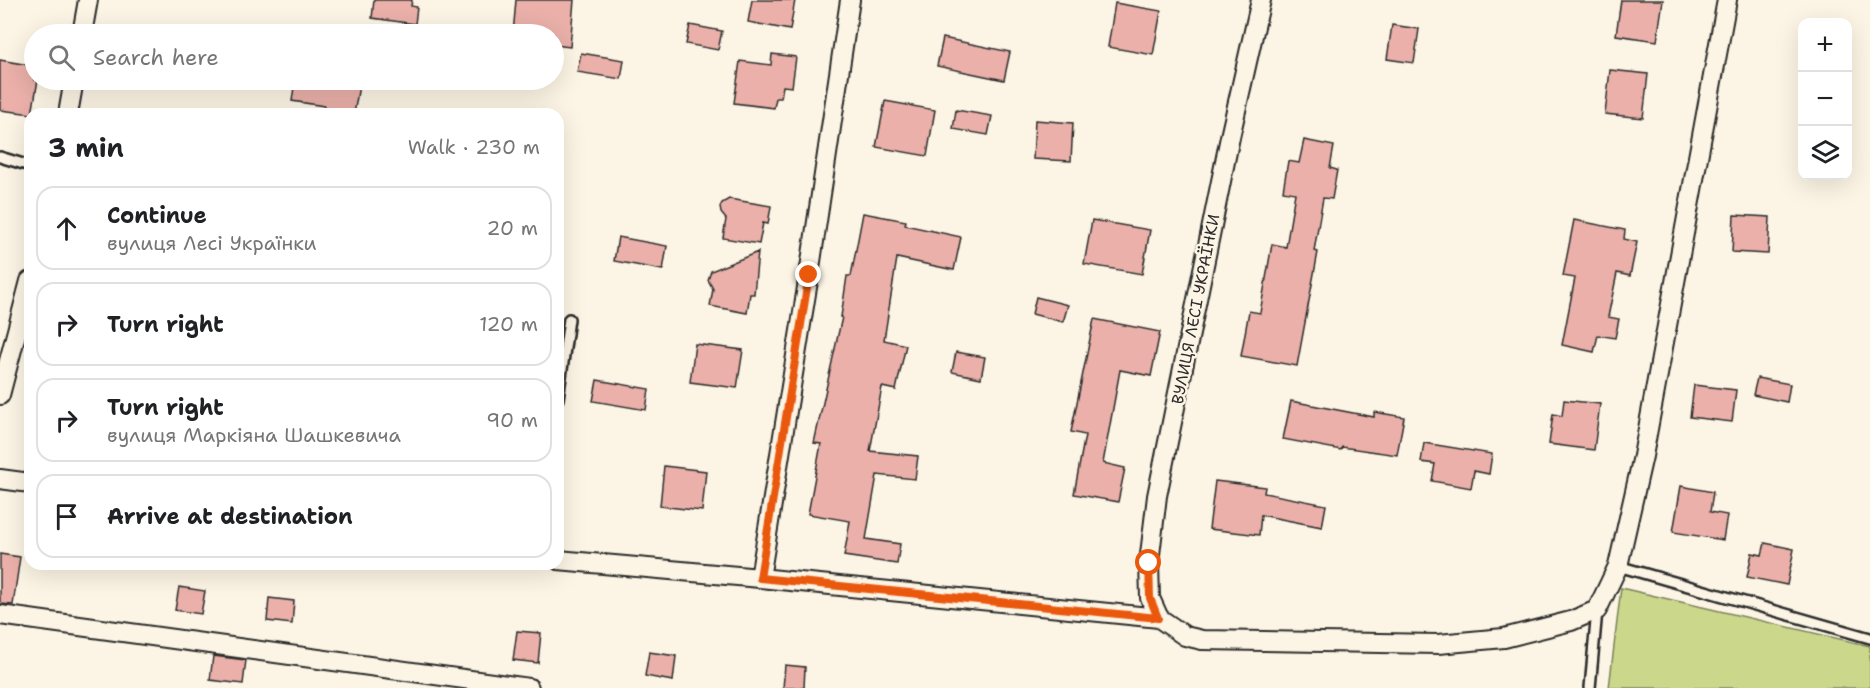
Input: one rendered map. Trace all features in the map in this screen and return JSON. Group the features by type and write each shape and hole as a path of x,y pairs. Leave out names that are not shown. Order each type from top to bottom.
{"street":[{"path":"84,24 88,0"},
{"path":"760,578 850,0"},
{"name":"ВУЛИЦЯ ЛЕСІ УКРАЇНКИ","path":"1158,618 1150,598 1149,563 1157,496 1230,137 1261,0"},
{"path":"564,561 1158,618 1185,636 1202,640 1438,644 1504,638 1571,621 1597,610 1618,566 1645,445 1727,0"},
{"path":"69,108 72,90"},
{"path":"0,395 24,304"},
{"path":"0,479 24,482"},
{"path":"0,615 529,688"}],"lane":[{"path":"0,157 24,164"},
{"path":"564,356 569,320"},
{"path":"1618,566 1870,638"},
{"path":"1590,688 1597,610"}],"green space":[{"path":"1621,588 1870,646 1870,688 1609,688"}],"building":[{"path":"374,0 412,0 411,6 417,7 415,24 372,18"},
{"path":"516,0 574,0 570,47 564,46 564,24 514,24"},
{"path":"752,0 795,0 790,30 748,22"},
{"path":"1621,0 1663,0 1657,41 1616,35"},
{"path":"1115,3 1161,11 1153,55 1108,47"},
{"path":"690,25 722,31 718,50 686,44"},
{"path":"1392,25 1419,29 1414,63 1387,59"},
{"path":"943,38 1010,52 1004,80 937,66"},
{"path":"581,53 624,60 621,79 577,72"},
{"path":"772,54 796,57 792,87 783,86 781,98 776,98 774,108 734,103 740,61 771,65"},
{"path":"0,60 24,64 24,90 36,90 33,108 24,108 24,113 0,110"},
{"path":"1610,70 1648,74 1643,118 1605,114"},
{"path":"294,90 358,90 355,108 324,108 324,106 292,101"},
{"path":"885,101 935,110 927,156 876,147"},
{"path":"956,110 992,116 988,135 953,129"},
{"path":"1035,120 1073,123 1071,161 1033,159"},
{"path":"1304,140 1334,146 1330,168 1337,170 1332,199 1323,198 1314,251 1318,252 1297,366 1241,356 1249,311 1260,313 1272,244 1286,247 1295,193 1283,191 1288,161 1299,163"},
{"path":"729,199 771,206 768,224 763,223 759,244 723,238 726,219 720,207"},
{"path":"863,213 906,221 905,225 961,237 954,270 897,258 884,340 906,345 896,390 882,387 870,451 918,456 915,479 877,475 866,539 900,544 897,564 844,556 850,521 808,514 821,444 814,443 842,317 847,276 851,276"},
{"path":"1734,215 1770,217 1768,254 1732,252"},
{"path":"1092,220 1150,230 1142,274 1084,264"},
{"path":"1574,220 1625,230 1624,239 1637,242 1630,276 1617,273 1608,317 1619,319 1615,338 1598,335 1594,352 1562,345 1575,278 1563,276"},
{"path":"618,237 667,246 663,270 614,261"},
{"path":"758,252 754,294 750,294 747,313 710,306 713,289 708,280 711,271"},
{"path":"1036,297 1068,305 1063,322 1032,314"},
{"path":"1094,319 1160,332 1151,376 1120,370 1103,463 1125,468 1118,502 1074,494 1085,435 1071,432"},
{"path":"695,344 743,350 737,388 690,382"},
{"path":"956,352 985,357 981,378 952,372"},
{"path":"1757,378 1790,384 1787,402 1753,395"},
{"path":"597,380 649,389 646,410 593,401"},
{"path":"1694,385 1736,390 1732,422 1690,417"},
{"path":"1564,400 1600,404 1594,450 1549,444 1553,414 1562,416"},
{"path":"1291,401 1374,417 1374,412 1404,417 1397,455 1342,447 1341,450 1283,439"},
{"path":"1424,443 1492,454 1489,474 1474,471 1471,488 1432,481 1435,464 1421,462"},
{"path":"664,466 706,471 702,511 660,506"},
{"path":"1215,481 1265,487 1264,493 1326,505 1322,527 1261,515 1259,535 1209,529"},
{"path":"1681,486 1713,492 1710,512 1727,515 1723,540 1673,532"},
{"path":"1765,543 1794,549 1787,585 1747,577 1752,553 1762,555"},
{"path":"0,554 20,557 13,605 0,604"},
{"path":"179,587 205,591 201,614 175,610"},
{"path":"269,598 294,601 292,624 267,621"},
{"path":"517,631 541,633 538,663 513,660"},
{"path":"649,652 676,656 673,681 645,676"},
{"path":"213,656 246,660 243,684 210,680"},
{"path":"785,665 805,667 804,688 783,688"}],"route":[{"path":"809,275 760,578 1158,618 1150,598 1149,563"}]}
